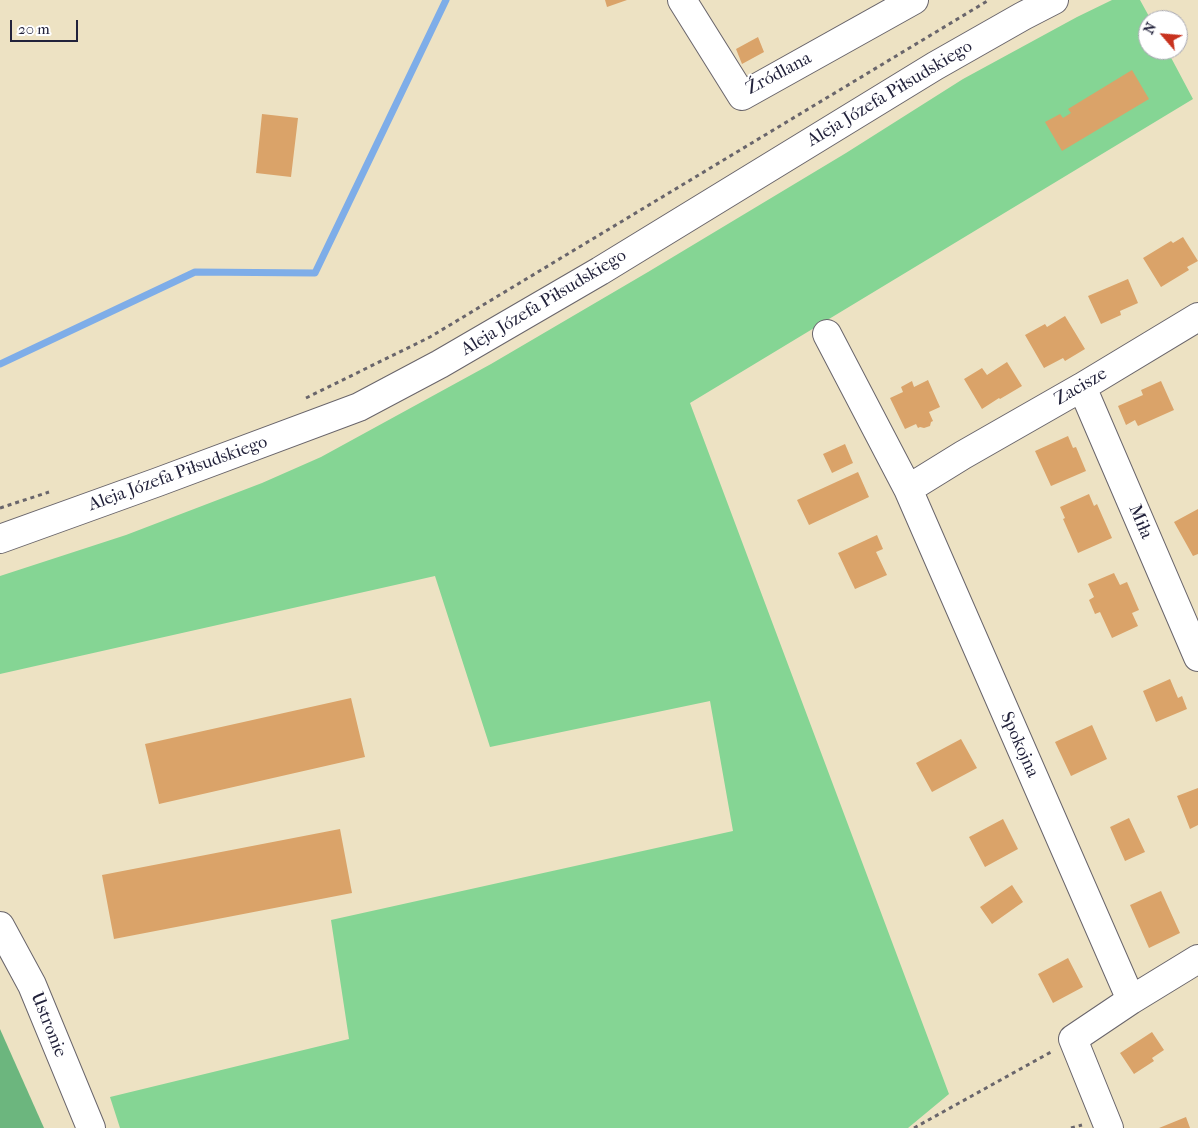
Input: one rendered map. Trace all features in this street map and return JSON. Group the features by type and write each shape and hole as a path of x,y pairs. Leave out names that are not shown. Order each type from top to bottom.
{"street":[{"name":"Źródlana","path":"682,0 742,96 914,0"},
{"name":"Aleja Józefa Piłsudskiego","path":"0,539 360,407 440,364 583,281 935,66 1054,0"},
{"name":"Zacisze","path":"908,489 1198,317"},
{"name":"Spokojna","path":"827,334 908,489 1131,1000"},
{"name":"Miła","path":"1082,387 1198,657"},
{"name":"Ustronie","path":"0,926 32,985 91,1128"},
{"path":"1109,1128 1073,1039 1131,1000 1198,960"}],"path":[{"path":"302,400 430,337 989,0"},
{"path":"0,508 54,491"},
{"path":"914,1128 1073,1039"}],"green space":[{"path":"1112,0 1140,0 1146,10 1138,10 1138,60 1172,60 1193,99 690,403 949,1094 908,1128 120,1128 110,1097 349,1039 331,920 733,831 710,701 490,747 435,576 0,674 0,576 126,535 262,483 321,457 491,364 846,153 963,79"},
{"path":"0,1029 44,1128 0,1128"}],"building":[{"path":"605,0 627,0 607,7"},
{"path":"758,37 764,52 742,64 736,49"},
{"path":"1132,70 1149,99 1062,151 1045,122 1060,114 1063,118 1071,113 1068,109"},
{"path":"262,114 298,118 291,177 256,173"},
{"path":"1183,237 1198,261 1187,267 1189,270 1161,287 1143,258 1171,241 1173,243"},
{"path":"1128,279 1138,303 1120,311 1121,315 1101,324 1088,296"},
{"path":"1065,316 1085,349 1065,361 1063,358 1044,368 1025,335 1045,324 1047,327"},
{"path":"1007,362 1022,386 982,409 964,379 982,368 987,375"},
{"path":"928,380 940,407 929,412 933,421 930,426 918,428 916,424 905,429 890,398 903,392 901,387 912,381 914,387"},
{"path":"1161,381 1174,410 1138,426 1135,420 1126,425 1118,406 1143,395 1141,390"},
{"path":"1068,436 1073,448 1076,447 1086,471 1051,486 1035,451"},
{"path":"845,444 853,463 832,473 823,454"},
{"path":"858,472 869,497 809,525 797,500"},
{"path":"1089,494 1094,506 1097,504 1112,538 1078,553 1063,519 1065,518 1060,507"},
{"path":"1198,509 1198,554 1193,556 1174,522"},
{"path":"877,535 883,549 876,552 887,575 855,589 838,553"},
{"path":"1114,573 1120,585 1127,582 1139,610 1132,613 1138,626 1112,638 1100,612 1095,614 1089,600 1094,597 1088,584"},
{"path":"1170,679 1178,698 1182,696 1187,709 1156,722 1143,691"},
{"path":"351,698 365,757 159,804 145,744"},
{"path":"1092,725 1107,759 1071,776 1055,742"},
{"path":"961,739 977,768 932,792 916,763"},
{"path":"1198,788 1198,825 1190,829 1177,796"},
{"path":"1129,818 1145,852 1125,861 1110,827"},
{"path":"1003,819 1018,849 985,867 969,837"},
{"path":"340,829 352,893 114,939 102,875"},
{"path":"1012,885 1023,902 992,924 980,907"},
{"path":"1161,891 1180,933 1149,948 1130,905"},
{"path":"1068,958 1083,987 1053,1003 1038,974"},
{"path":"1152,1032 1164,1050 1152,1058 1154,1061 1134,1074 1120,1053"},
{"path":"1186,1117 1190,1128 1159,1128"}],"waterway":[{"path":"0,364 195,272 315,273 446,0"}]}
